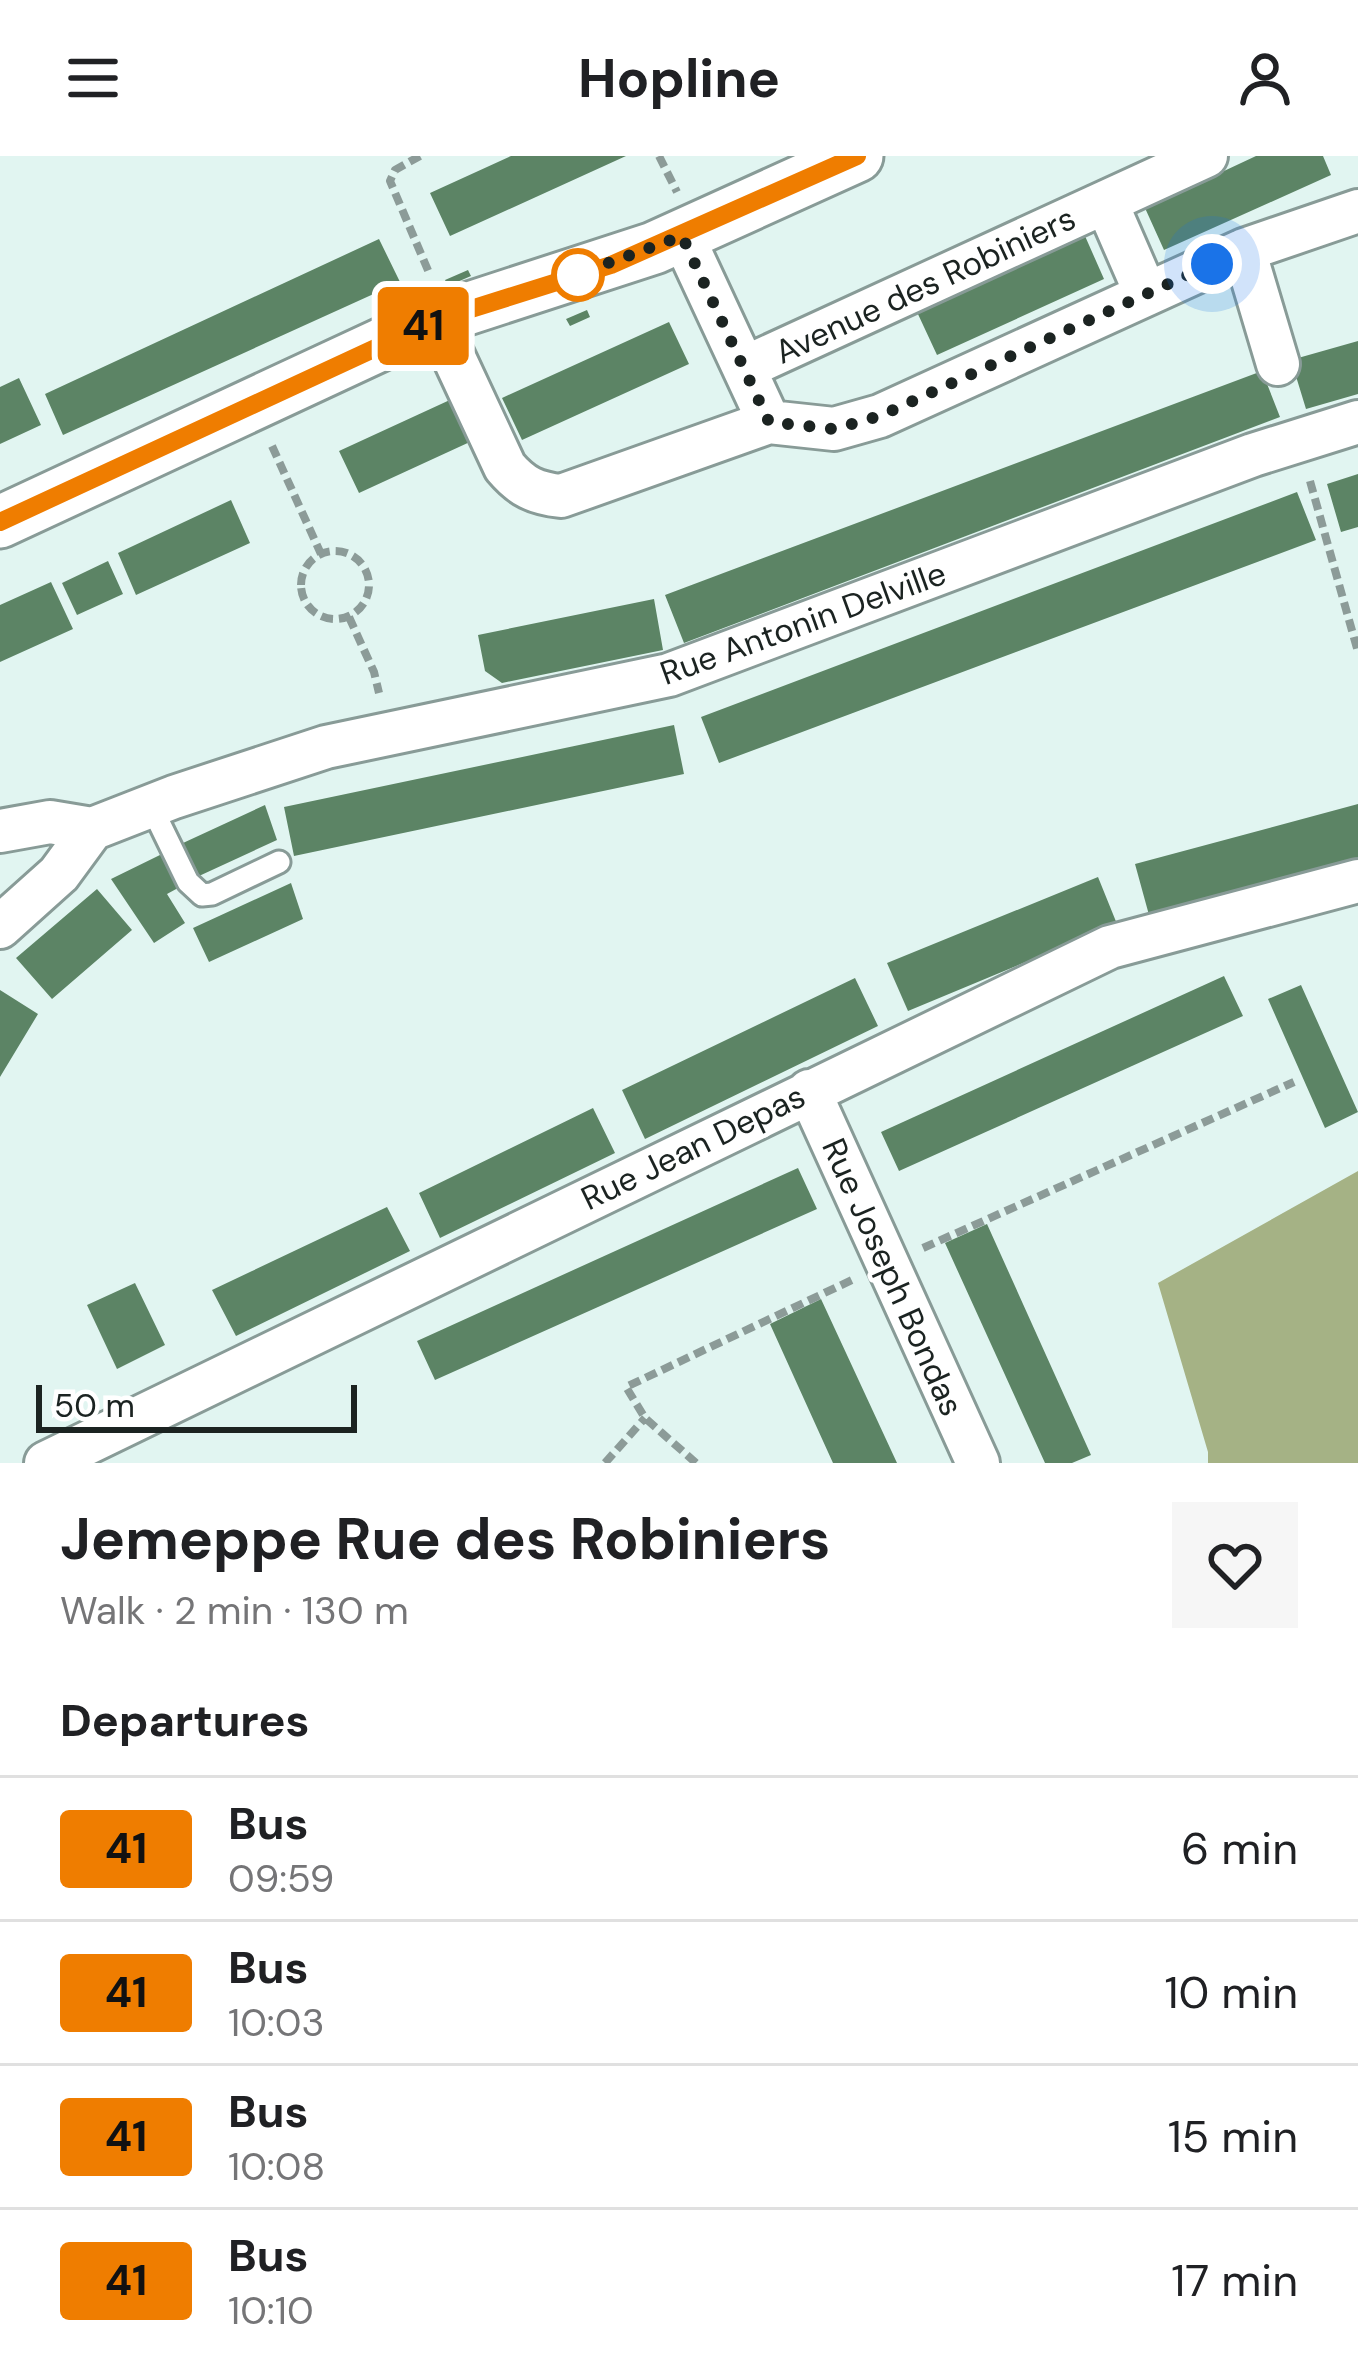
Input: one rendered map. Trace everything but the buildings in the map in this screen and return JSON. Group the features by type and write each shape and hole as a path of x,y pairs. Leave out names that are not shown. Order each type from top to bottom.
{"street":[{"path":"0,522 442,318 611,265 856,156"},
{"name":"Avenue des Robiniers","path":"744,368 1206,156"},
{"name":"Avenue des Robiniers","path":"1106,202 1146,294"},
{"name":"Avenue des Robiniers","path":"442,318 506,467 521,485 539,494 561,496 769,422 834,429 880,416 1244,250 1358,211"},
{"name":"Avenue des Robiniers","path":"682,236 769,422"},
{"path":"1244,250 1278,364"},
{"name":"Rue Antonin Delville","path":"92,829 326,747 669,675 1299,439 1358,422"},
{"path":"0,831 50,823 92,829 59,874 0,927"},
{"name":"Rue Jean Depas","path":"46,1463 1110,947 1358,880"},
{"name":"Rue Joseph Bondas","path":"809,1091 978,1463"}],"lane":[{"path":"152,806 188,882 202,895 279,862"}],"path":[{"path":"420,156 395,170 390,181 442,318"},
{"path":"253,404 321,554"},
{"path":"1299,439 1358,652"},
{"path":"321,554 354,556 367,573 370,583 364,603 349,617 317,615 304,598 302,577 321,554"},
{"path":"349,617 374,672"},
{"path":"605,1463 645,1418"}],"green space":[{"path":"1358,1171 1358,1463 1208,1463 1158,1283"}],"bus line":[{"name":"41","path":"0,522 436,320 611,265 857,156"}],"route":[{"path":"578,275 573,276 682,236 769,422 834,429 880,416 1212,264"}]}
